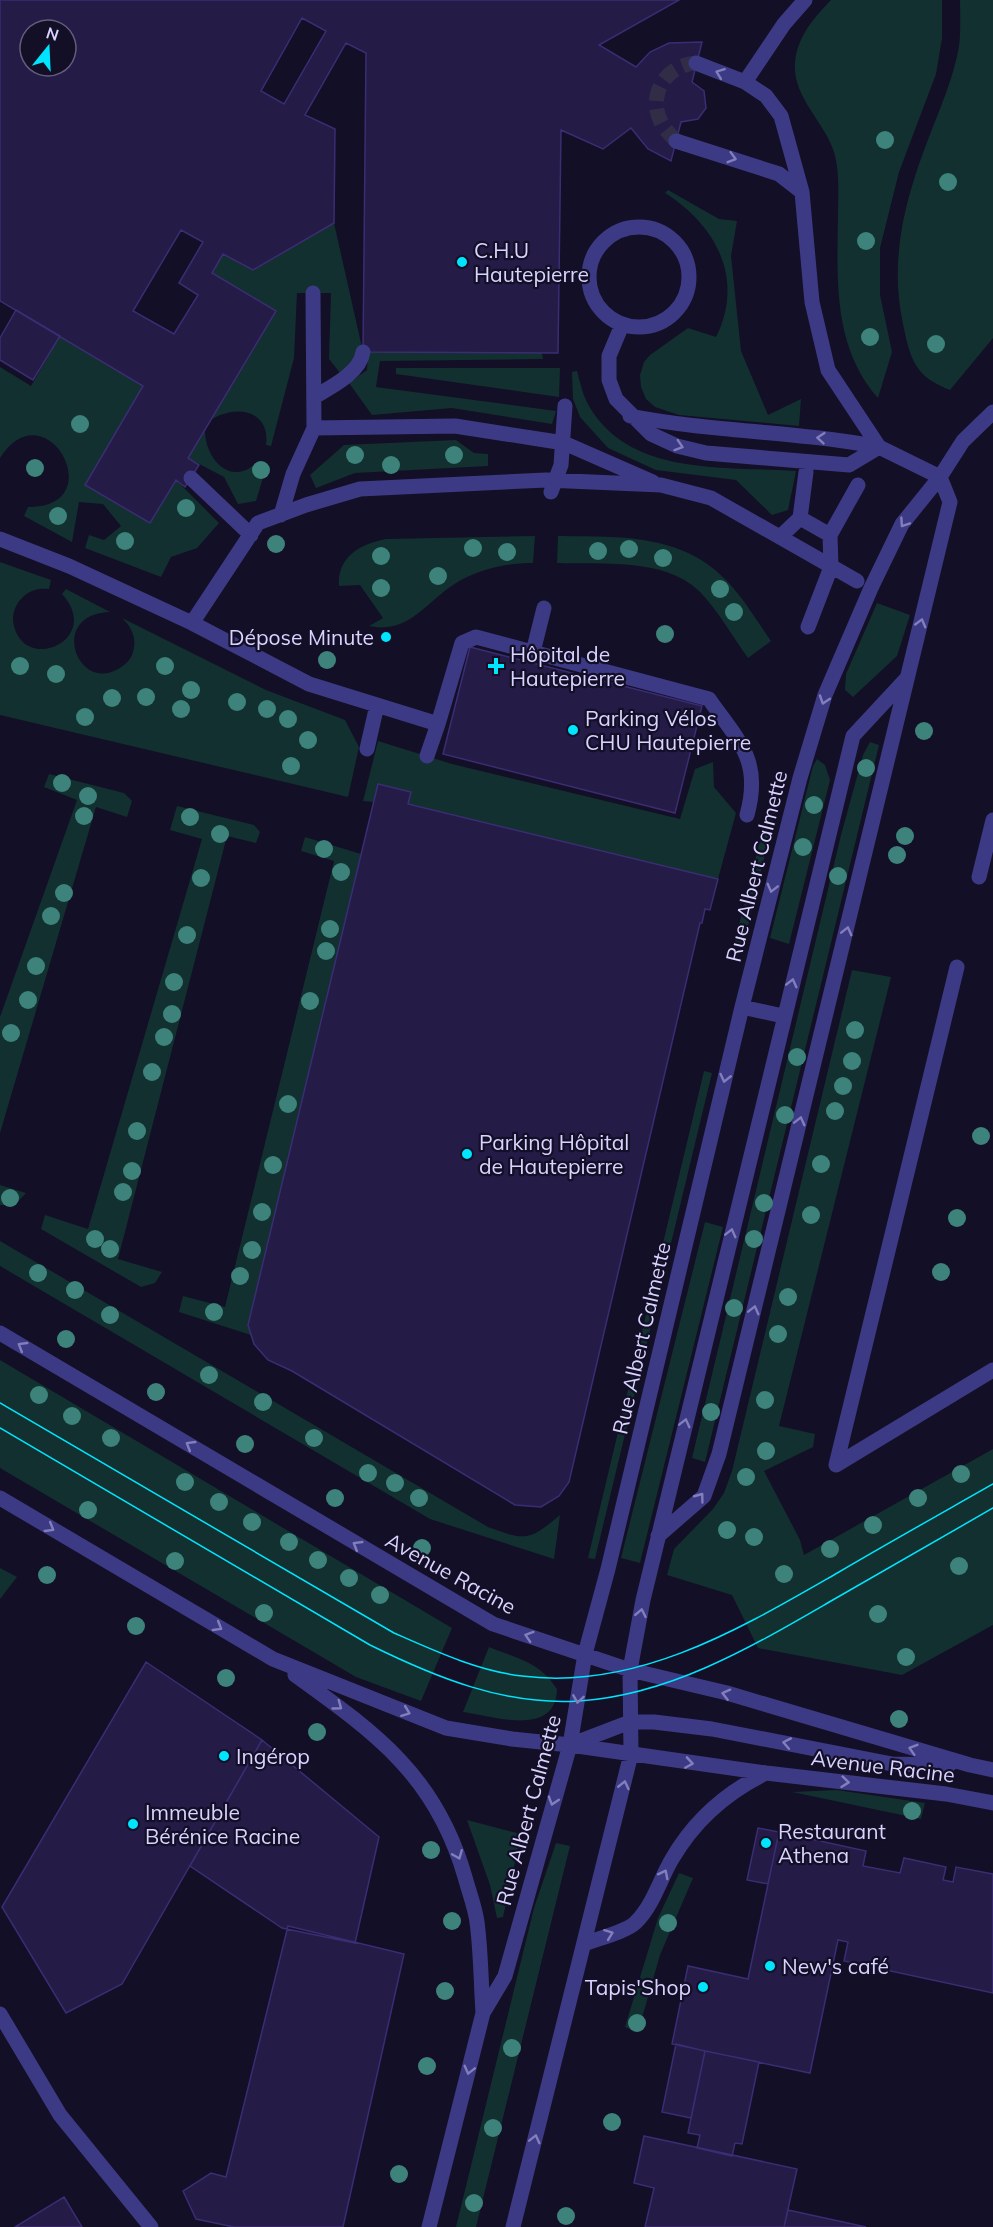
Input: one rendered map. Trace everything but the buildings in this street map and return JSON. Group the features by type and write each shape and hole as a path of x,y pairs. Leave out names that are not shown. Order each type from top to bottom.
{"street":[{"path":"745,82 784,24 805,0"},
{"path":"696,63 745,82 766,96 781,116 802,192 812,302 828,370 879,447"},
{"path":"676,141 779,174 802,192"},
{"path":"644,227 667,235 683,253 686,261 689,276 684,300 669,318 646,327 622,325 601,311 590,290 589,266 600,244 620,230 644,227"},
{"path":"281,515 292,474 314,428 313,293"},
{"path":"622,325 609,356 609,381 616,399 630,416 651,434 677,446 706,453 849,465 879,447"},
{"path":"314,397 344,378 362,361 363,352"},
{"path":"553,486 561,465 564,443 563,402"},
{"name":"Rue Albert Calmette","path":"429,2227 483,2013 505,1976 570,1745 585,1654 742,1007 800,778 825,695 871,588 902,524 940,477 963,441 993,412"},
{"path":"630,416 679,426 846,440 879,447 940,477 950,501 719,1454 704,1496 658,1536"},
{"path":"314,428 455,426 564,443 661,485 711,498 857,581"},
{"path":"780,537 800,518 806,472"},
{"path":"191,478 251,535"},
{"path":"192,623 258,523 360,489 661,485"},
{"path":"808,627 831,567 830,535 858,485"},
{"path":"800,518 830,535"},
{"path":"0,539 69,566 192,623 309,684 438,724"},
{"path":"533,652 544,608"},
{"path":"426,756 462,643 476,637 715,696 749,756 753,776 752,796 747,815"},
{"path":"513,2227 631,1754 630,1670 658,1536 853,736 906,679"},
{"path":"367,749 377,705"},
{"path":"979,877 993,820"},
{"path":"957,967 836,1465 993,1370"},
{"path":"742,1007 783,1016"},
{"name":"Avenue Racine","path":"0,1333 493,1624 630,1670 727,1693 993,1770"},
{"name":"Avenue Racine","path":"0,1498 273,1659 447,1728 512,1739 766,1773 946,1794 993,1803"},
{"path":"273,1659 354,1717 392,1751 437,1806 460,1861 477,1920 483,2013"},
{"path":"570,1745 630,1722 712,1729 892,1764 970,1765"},
{"path":"584,1944 634,1924 649,1905 673,1857 715,1804 766,1773"},
{"path":"0,2014 60,2115 151,2227"}],"green space":[{"path":"831,0 942,0 942,38 936,74 899,172 880,248 880,295 892,352 878,398 863,378 845,335 838,288 838,176 834,152 803,98 795,75 797,52 803,35"},
{"path":"960,0 993,0 993,338 950,390 938,385 922,373 912,357 903,324 898,276 902,229 913,183 957,58 960,35"},
{"path":"668,190 719,219 737,221 731,256 741,351 768,415 801,399 799,426 679,415 655,407 646,399 641,387 640,375 644,362 650,355 688,328 716,337 724,315 727,295 726,274 711,237 699,221 665,193"},
{"path":"334,223 363,352 340,373 329,359 331,293 297,293 294,358 271,446 266,445 263,424 249,413 230,412 211,420 276,311 212,273 223,254 253,270"},
{"path":"60,336 148,379 85,485 150,523 176,480 219,523 197,548 171,557 161,577 85,548 89,535 104,540 121,526 103,504 79,502 72,542 24,516 28,507 53,502 66,490 69,473 63,456 51,442 36,435 18,439 0,458 0,367 31,386"},
{"path":"368,352 542,353 543,359 380,361 376,387 556,411 552,424 452,408 372,415 349,383 367,370"},
{"path":"396,368 560,368 559,397 396,374"},
{"path":"577,371 589,406 607,429 629,445 654,456 682,463 711,467 796,471 788,510 772,515 736,480 656,470 608,448 580,417 573,399 572,372"},
{"path":"205,430 210,452 222,467 239,472 249,469 258,461 267,464 256,501 238,504 224,477 188,458"},
{"path":"456,440 474,453 488,454 488,466 355,473 316,488 310,475 344,445"},
{"path":"535,536 533,563 514,564 478,572 461,580 408,620 396,625 369,626 383,618 360,585 339,586 339,576 346,560 359,548 376,541"},
{"path":"558,536 627,538 670,546 690,554 709,565 727,581 771,641 748,658 712,606 699,591 684,580 668,573 631,565 557,563"},
{"path":"0,562 51,580 49,589 38,589 29,593 20,600 14,610 14,626 21,640 32,648 45,649 58,645 68,637 73,625 72,610 62,594 66,589 110,612 91,616 79,625 74,637 75,650 81,662 91,670 103,674 118,669 131,657 134,638 131,629 122,618 266,690 345,720 359,747 348,797 0,715"},
{"path":"877,603 910,615 897,656 853,697 845,690 846,674"},
{"path":"378,741 452,764 680,819 695,769 713,762 714,787 736,813 718,879 408,804 411,792 378,784 374,802 363,801"},
{"path":"870,742 879,745 705,1462 692,1458 841,835 863,755"},
{"path":"817,759 825,765 830,780 789,944 770,938 813,766"},
{"path":"49,774 124,793 132,801 127,817 96,807 0,1133 0,1017 77,800 44,787"},
{"path":"776,776 777,804 743,947 734,945"},
{"path":"177,806 254,825 260,832 256,843 227,836 118,1259 162,1272 155,1283 141,1287 41,1229 45,1215 88,1229 202,839 170,830"},
{"path":"305,837 361,854 250,1316 251,1335 179,1312 183,1296 225,1307 334,861 301,851"},
{"path":"852,970 891,977 779,1426 815,1434 813,1447 764,1471 800,1540 804,1555 993,1449 993,1625 902,1675 758,1648 732,1595 667,1575 674,1549 713,1509 724,1493 732,1471"},
{"path":"704,1071 712,1073 595,1559 588,1558"},
{"path":"0,1185 26,1193 15,1205 0,1205"},
{"path":"705,1222 723,1227 640,1563 621,1558"},
{"path":"0,1241 488,1527 511,1535 527,1536 541,1530 560,1515 554,1559 430,1519 0,1266"},
{"path":"0,1360 452,1628 421,1701 356,1677 0,1468"},
{"path":"0,1568 17,1577 0,1599"},
{"path":"489,1647 527,1662 543,1672 550,1680 557,1689 554,1704 546,1714 535,1719 521,1720 463,1712"},
{"path":"837,1790 925,1803 921,1819 792,1792"},
{"path":"467,1820 521,1834 503,1917 497,1918 490,1885"},
{"path":"556,1843 570,1846 476,2227 456,2227 534,1908"},
{"path":"679,1873 693,1878 660,1955 638,2032 625,2027 658,1918"}],"tunnel":[{"path":"676,141 662,125 657,112 658,92 668,75 685,65 696,63"}],"tram line":[{"path":"0,1403 394,1633 473,1665 522,1676 565,1678 607,1674 648,1664 688,1650 765,1614 993,1484"},
{"path":"0,1428 370,1645 445,1678 497,1694 524,1699 579,1701 613,1697 679,1679 772,1635 993,1508"}],"place":[{"name":"C.H.U Hautepierre","path":"462,262"},
{"name":"Dépose Minute","path":"386,637"},
{"name":"Hôpital de Hautepierre","path":"496,666"},
{"name":"Parking Vélos CHU Hautepierre","path":"573,730"},
{"name":"Parking Hôpital de Hautepierre","path":"467,1154"},
{"name":"Ingérop","path":"224,1756"},
{"name":"Immeuble Bérénice Racine","path":"133,1824"},
{"name":"Restaurant Athena","path":"766,1843"},
{"name":"New's café","path":"770,1966"},
{"name":"Tapis'Shop","path":"703,1987"}]}
